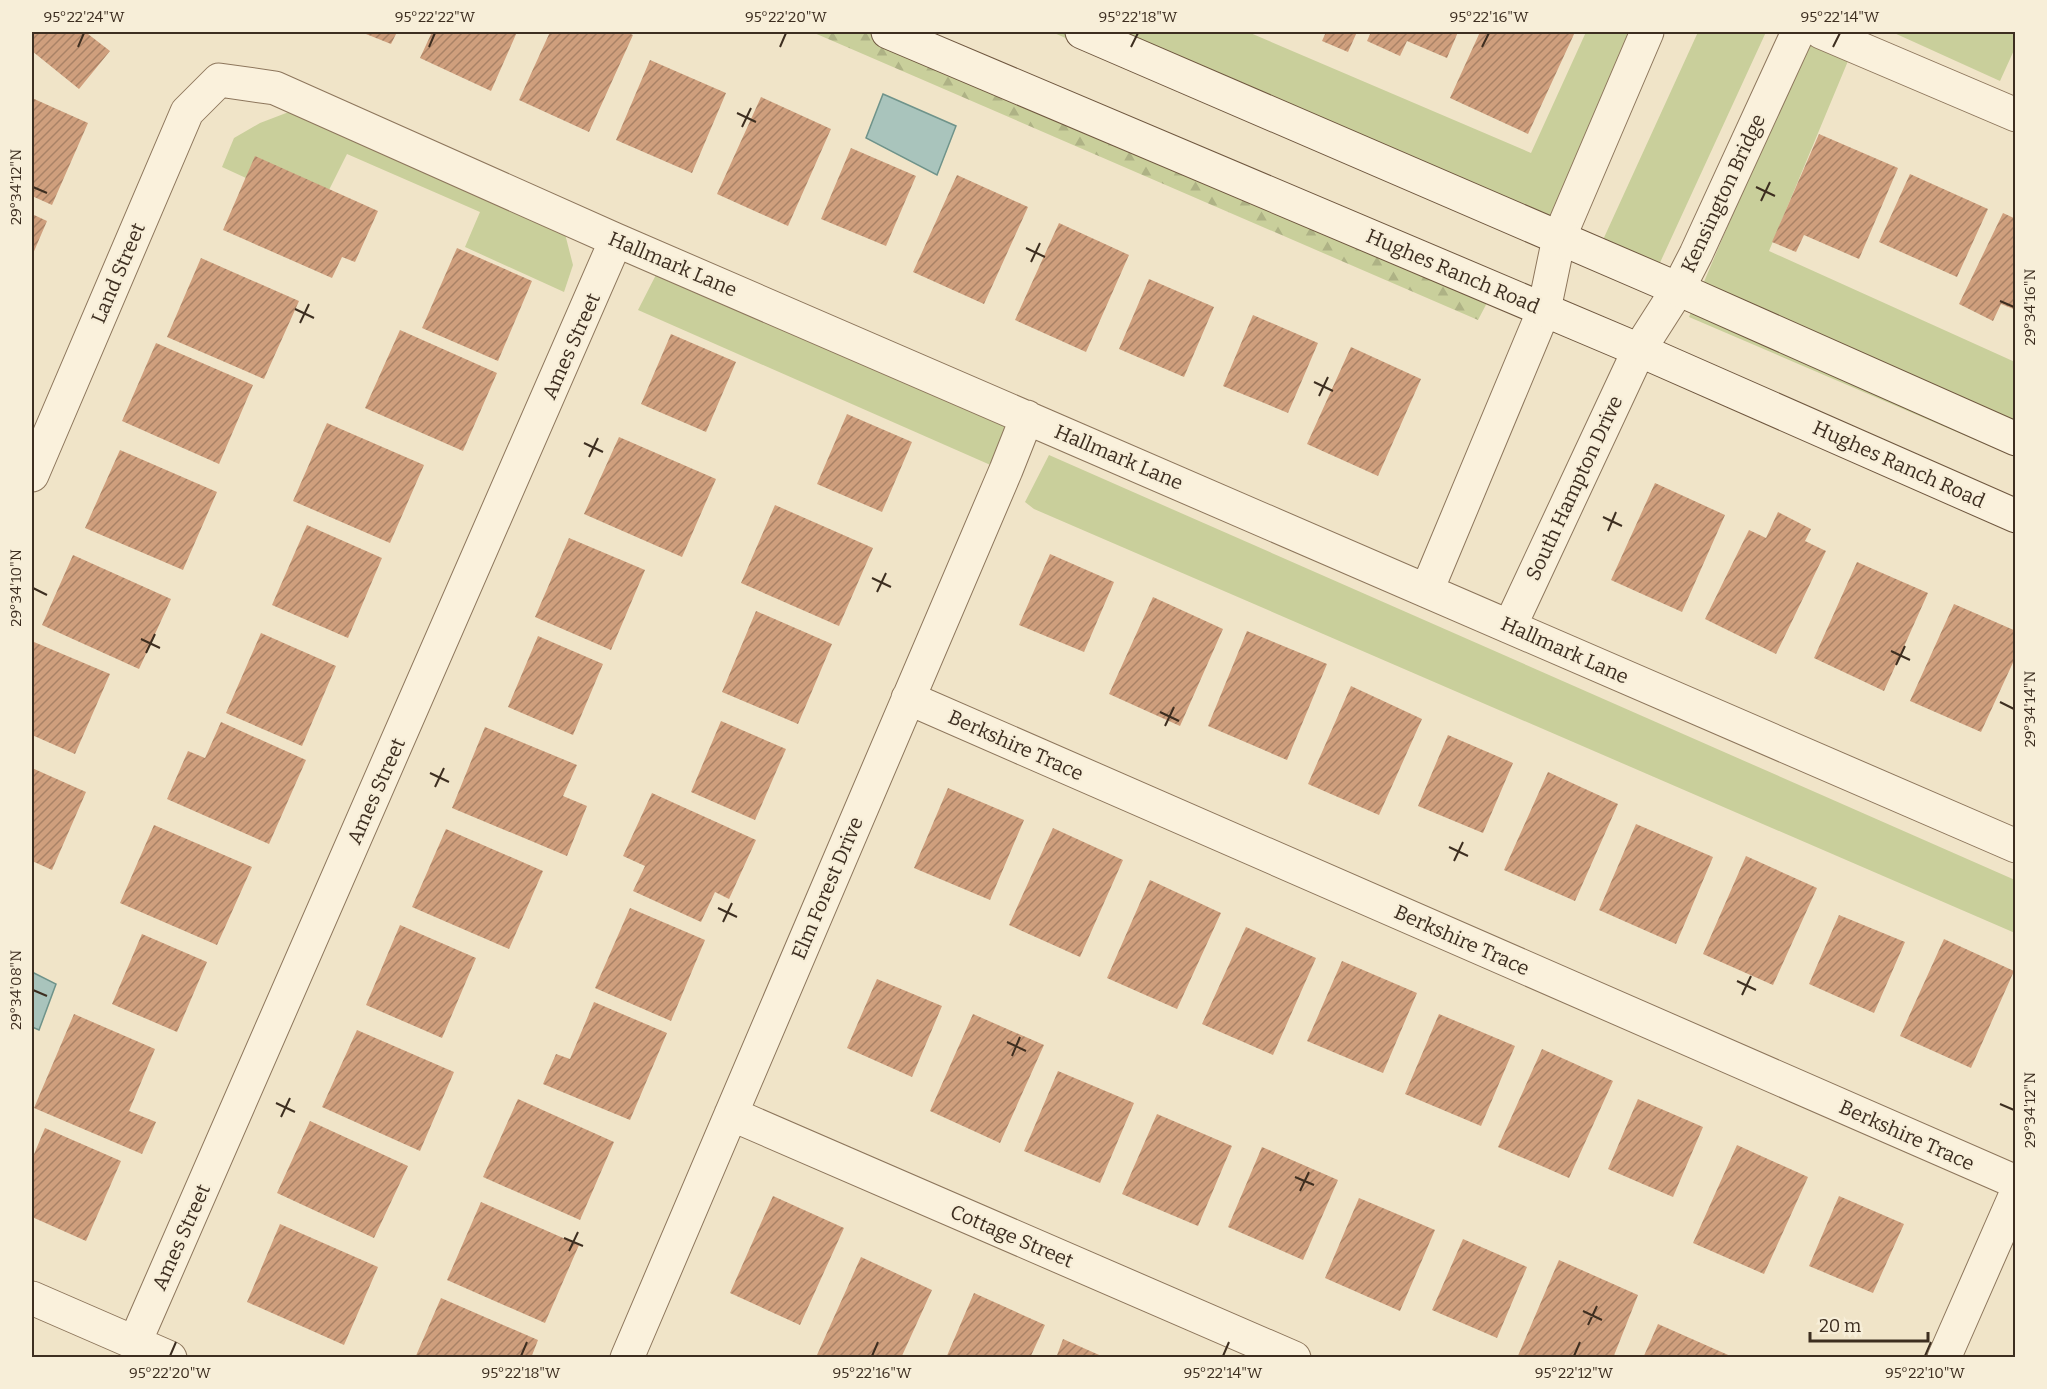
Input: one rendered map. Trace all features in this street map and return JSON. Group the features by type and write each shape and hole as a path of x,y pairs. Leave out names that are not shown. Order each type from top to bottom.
{"street":[{"name":"Hughes Ranch Road","path":"888,32 1639,350 2016,516"},
{"path":"1082,32 1678,289 2016,439"},
{"path":"1427,590 1544,310 1560,238 1647,32"},
{"name":"Kensington Bridge","path":"1639,350 1678,289 1696,255 1798,32"},
{"path":"1821,32 2016,115"},
{"name":"Hallmark Lane","path":"219,80 275,88 616,240 2016,846"},
{"name":"Land Street","path":"32,475 187,112 219,80"},
{"name":"Ames Street","path":"135,1342 616,240"},
{"name":"South Hampton Drive","path":"1510,626 1639,350"},
{"name":"Elm Forest Drive","path":"627,1358 1026,417"},
{"name":"Berkshire Trace","path":"908,698 2016,1182"},
{"name":"Cottage Street","path":"731,1114 1294,1358"},
{"path":"1944,1358 2016,1194"},
{"path":"32,1298 170,1358"}],"green space":[{"path":"812,32 927,32 1499,280 1478,320"},
{"path":"1052,32 1248,32 1531,153 1586,32 1633,32 1541,248"},
{"path":"1698,32 1766,32 1658,267 1602,242"},
{"path":"1892,32 2015,32 2015,48 2000,81"},
{"path":"1806,42 1848,61 1769,251 2015,362 2015,457 1689,317"},
{"path":"294,110 564,230 573,265 564,292 465,247 480,212 347,154 329,190 246,178 222,167 234,138 260,123"},
{"path":"660,267 1012,425 995,467 638,310"},
{"path":"1049,455 2015,880 2015,933 1034,509 1025,502"}],"water":[{"path":"883,94 956,126 937,175 866,138"},
{"path":"32,972 56,984 39,1030 32,1027"}],"building":[{"path":"32,32 90,32 88,34 110,51 79,89 32,51"},
{"path":"361,32 397,32 391,44"},
{"path":"432,32 517,32 491,91 420,58"},
{"path":"550,32 626,32 633,35 589,132 519,100"},
{"path":"1326,32 1357,32 1348,52 1322,41"},
{"path":"1371,32 1458,32 1447,58 1407,41 1400,56 1367,41"},
{"path":"1480,32 1575,32 1528,134 1450,98"},
{"path":"650,60 726,93 692,173 616,140"},
{"path":"761,97 831,129 788,226 717,194"},
{"path":"32,98 88,123 52,205 32,196"},
{"path":"1819,134 1898,168 1859,259 1804,235 1796,252 1772,242"},
{"path":"851,148 916,176 886,246 821,219"},
{"path":"255,156 378,211 355,262 342,257 332,278 223,230"},
{"path":"1910,174 1988,209 1957,277 1879,242"},
{"path":"957,175 1028,207 984,304 913,272"},
{"path":"2003,213 2016,219 2016,310 2001,304 1993,321 1959,304"},
{"path":"32,214 47,221 32,256"},
{"path":"1059,223 1129,255 1086,352 1015,320"},
{"path":"457,248 532,281 498,361 422,328"},
{"path":"201,258 299,301 264,379 167,337"},
{"path":"1149,279 1214,307 1184,377 1119,349"},
{"path":"1253,315 1318,343 1288,413 1223,386"},
{"path":"400,330 497,373 463,451 365,408"},
{"path":"671,334 736,362 706,432 641,404"},
{"path":"156,343 253,385 219,464 122,421"},
{"path":"1351,347 1421,379 1378,476 1307,444"},
{"path":"847,414 912,442 882,512 817,484"},
{"path":"327,423 424,465 390,543 293,501"},
{"path":"619,437 716,479 682,557 584,514"},
{"path":"120,450 217,492 183,570 85,528"},
{"path":"1655,483 1725,515 1682,612 1611,580"},
{"path":"775,505 873,548 839,626 741,583"},
{"path":"1778,512 1811,529 1805,541 1826,551 1776,654 1705,619 1749,530 1766,538"},
{"path":"307,525 382,558 348,638 272,605"},
{"path":"569,538 645,570 611,650 535,617"},
{"path":"1050,554 1114,582 1084,652 1019,625"},
{"path":"73,555 171,599 139,669 42,625"},
{"path":"1857,562 1928,593 1884,691 1814,658"},
{"path":"1153,597 1223,629 1180,726 1109,694"},
{"path":"1954,604 2016,631 2016,656 1981,732 1910,701"},
{"path":"756,611 832,644 798,724 722,692"},
{"path":"1247,631 1327,664 1287,760 1208,726"},
{"path":"261,633 336,666 302,746 226,713"},
{"path":"538,636 603,664 573,735 508,707"},
{"path":"34,642 110,674 75,754 32,735 32,647"},
{"path":"1351,686 1422,719 1379,815 1308,784"},
{"path":"721,721 786,749 755,820 691,792"},
{"path":"221,722 306,760 269,844 167,799 188,751 205,758"},
{"path":"485,727 577,765 563,796 587,806 567,856 452,808"},
{"path":"1448,735 1513,763 1483,833 1418,806"},
{"path":"32,768 86,792 52,870 32,861"},
{"path":"1548,772 1618,804 1575,901 1504,870"},
{"path":"948,788 1024,820 990,900 914,868"},
{"path":"652,793 756,840 729,899 715,892 701,922 633,891 645,866 623,856"},
{"path":"1636,824 1713,857 1676,944 1599,910"},
{"path":"154,825 252,867 217,945 120,903"},
{"path":"1053,828 1123,860 1080,957 1009,925"},
{"path":"446,829 543,871 509,949 412,907"},
{"path":"1746,856 1817,888 1773,985 1703,954"},
{"path":"1150,880 1221,913 1177,1009 1107,978"},
{"path":"630,908 705,940 671,1021 595,988"},
{"path":"1839,915 1905,942 1874,1013 1809,984"},
{"path":"400,925 476,958 442,1038 366,1005"},
{"path":"1246,927 1316,958 1273,1055 1202,1024"},
{"path":"142,934 207,962 177,1032 112,1004"},
{"path":"1944,939 2014,971 1971,1068 1900,1036"},
{"path":"1342,961 1417,993 1383,1073 1307,1041"},
{"path":"877,979 942,1006 912,1077 847,1048"},
{"path":"594,1002 667,1033 630,1120 543,1084 556,1054 570,1059"},
{"path":"74,1014 155,1049 129,1111 156,1122 142,1154 34,1108"},
{"path":"973,1014 1044,1045 1000,1143 930,1111"},
{"path":"1439,1014 1515,1046 1481,1126 1405,1094"},
{"path":"357,1030 454,1072 420,1151 322,1107"},
{"path":"1542,1049 1613,1081 1569,1178 1498,1147"},
{"path":"1058,1071 1134,1103 1100,1183 1024,1151"},
{"path":"518,1099 614,1142 580,1220 483,1177"},
{"path":"1638,1099 1703,1127 1673,1197 1608,1169"},
{"path":"1157,1114 1232,1146 1198,1226 1122,1194"},
{"path":"310,1121 408,1166 374,1238 277,1193"},
{"path":"45,1128 121,1161 86,1241 32,1217 32,1159"},
{"path":"1737,1145 1808,1177 1764,1274 1693,1243"},
{"path":"1262,1147 1338,1180 1303,1260 1228,1227"},
{"path":"773,1196 844,1228 800,1325 730,1293"},
{"path":"1839,1196 1904,1224 1873,1293 1809,1266"},
{"path":"1359,1198 1435,1230 1400,1311 1325,1278"},
{"path":"481,1202 579,1245 545,1323 447,1280"},
{"path":"280,1224 378,1267 344,1345 247,1302"},
{"path":"1463,1239 1527,1267 1497,1338 1432,1310"},
{"path":"861,1257 932,1290 901,1358 824,1358 817,1355"},
{"path":"1559,1260 1638,1295 1613,1358 1517,1358"},
{"path":"974,1293 1045,1325 1030,1358 946,1358"},
{"path":"441,1298 538,1340 531,1358 415,1358"},
{"path":"1658,1324 1735,1358 1643,1358"},
{"path":"1063,1339 1106,1358 1056,1358"}]}
